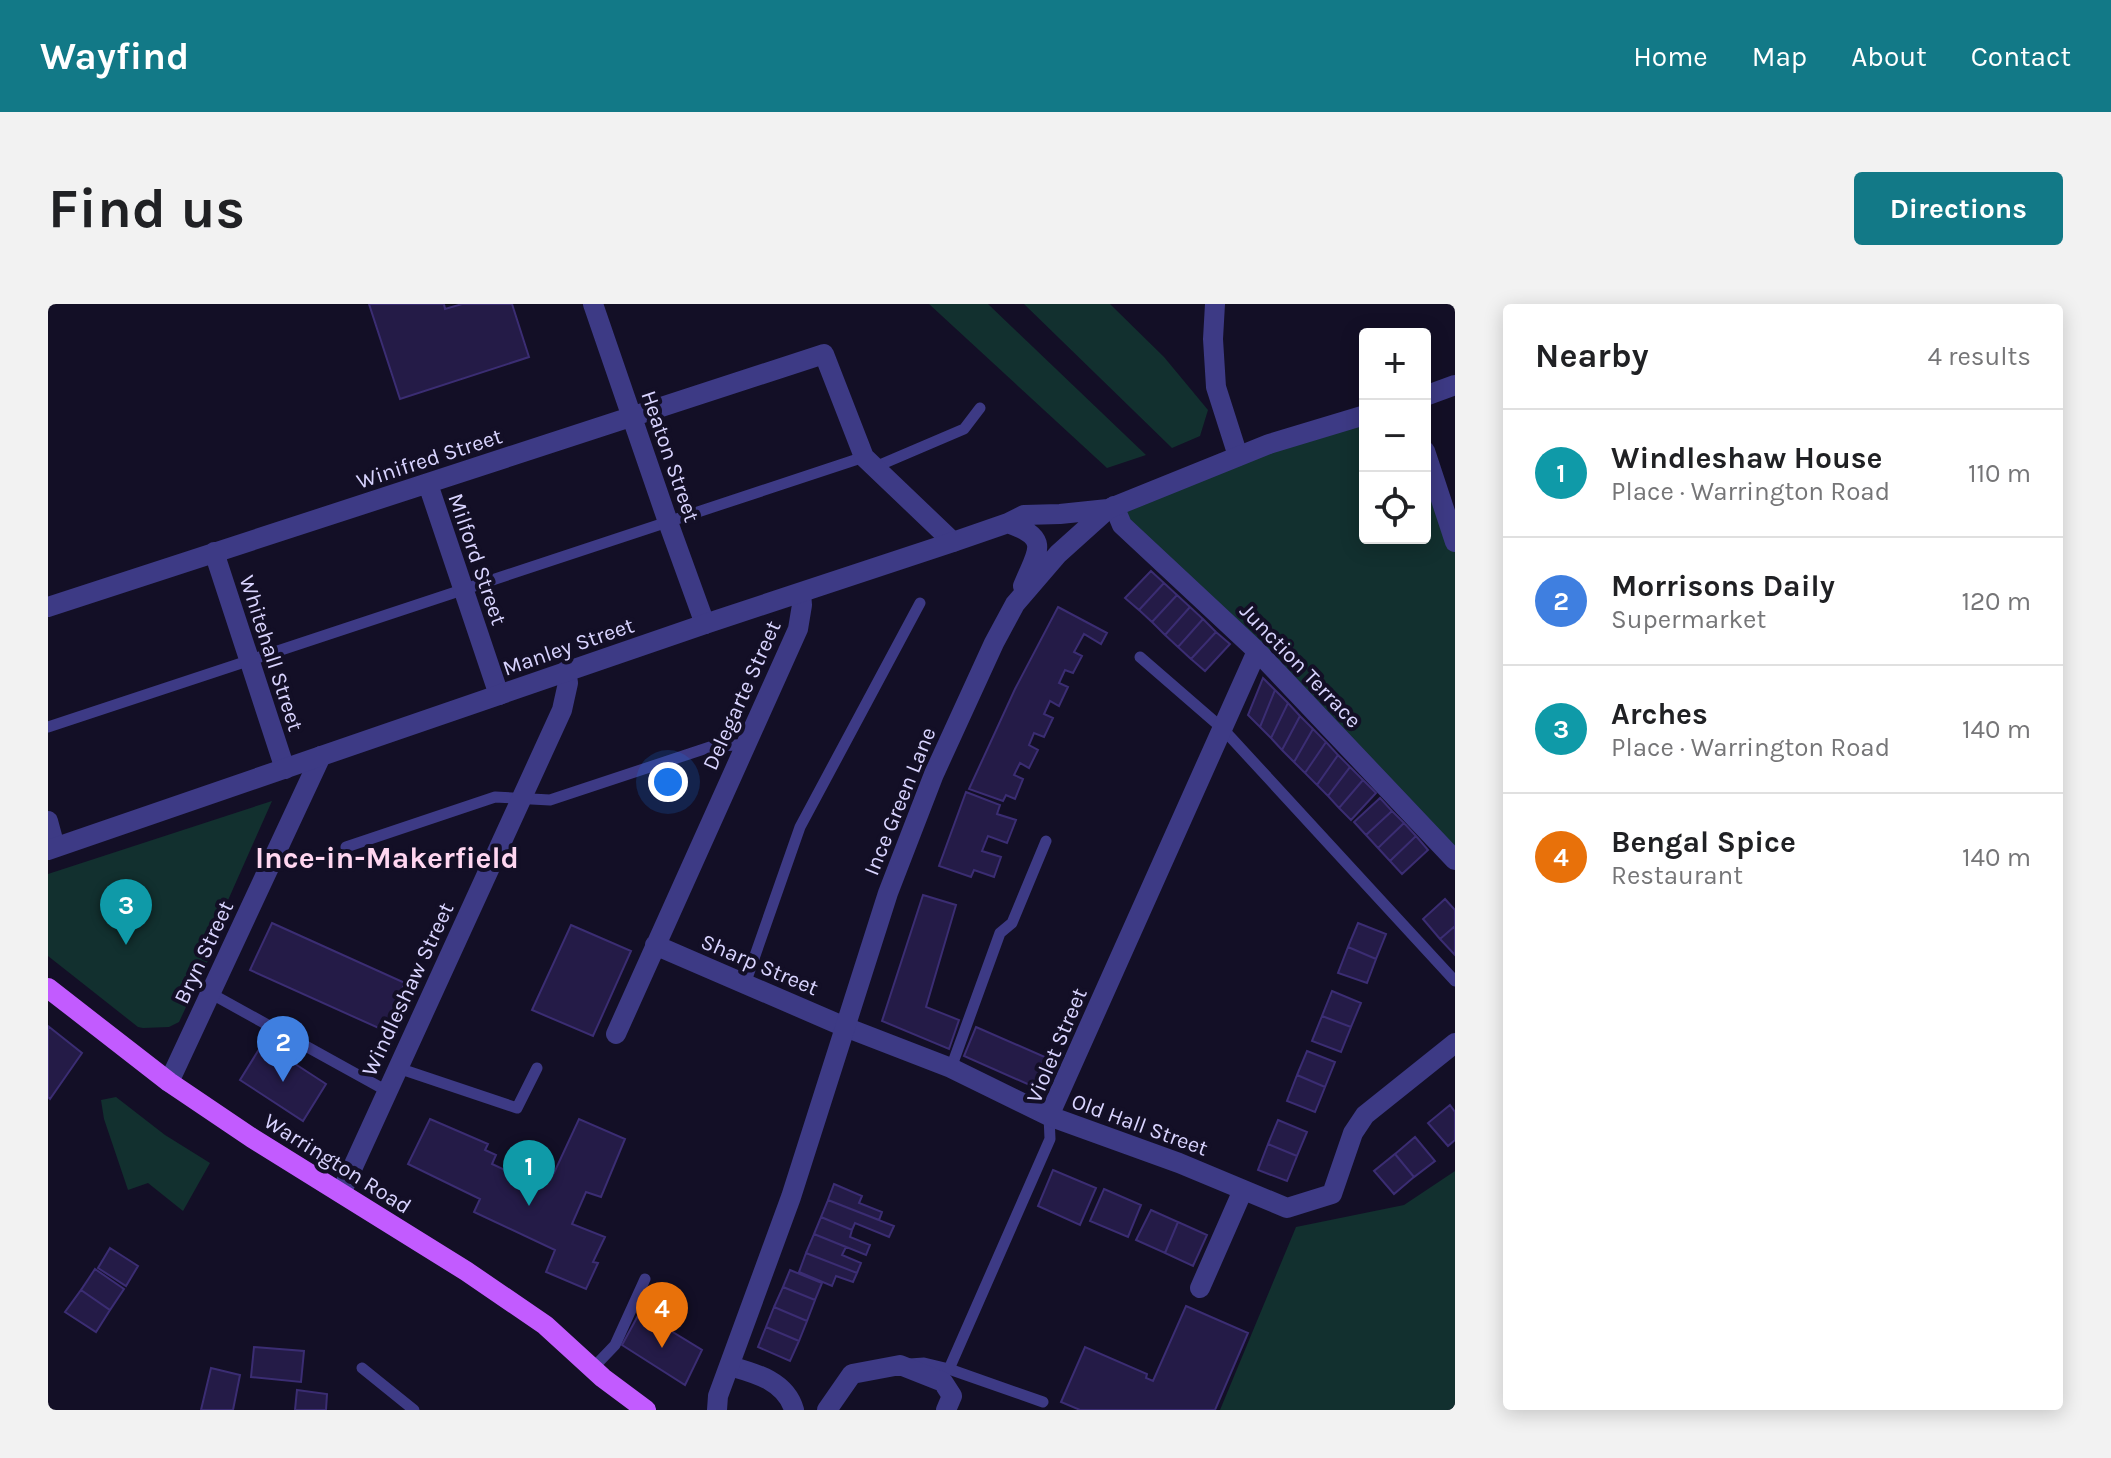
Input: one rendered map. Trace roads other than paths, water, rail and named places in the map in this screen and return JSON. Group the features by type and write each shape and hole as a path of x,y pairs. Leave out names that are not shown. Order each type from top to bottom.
{"main road":[{"name":"Warrington Road","path":"48,988 169,1082 252,1138 466,1271 545,1325 598,1373 646,1410"},
{"name":"Warrington Road","path":"598,1373 623,1410"}],"street":[{"name":"Heaton Street","path":"593,304 705,624"},
{"path":"1215,304 1213,339 1216,387 1238,456"},
{"name":"Winifred Street","path":"48,607 824,354 870,462"},
{"path":"1431,394 1455,385"},
{"name":"Ince Green Lane","path":"717,1410 718,1396 791,1197 888,893 933,778 1015,604 1058,554 1111,508 1238,456 1359,417"},
{"path":"870,462 953,542"},
{"path":"1431,469 1455,542"},
{"name":"Milford Street","path":"428,484 499,695"},
{"name":"Manley Street","path":"51,848 953,542 1024,515 1111,508"},
{"name":"Junction Terrace","path":"1111,508 1122,525 1257,651 1455,860"},
{"path":"1008,523 1028,530 1036,539 1037,550 1015,604"},
{"name":"Whitehall Street","path":"214,552 285,769"},
{"name":"Delegarte Street","path":"616,1034 798,629 801,593"},
{"name":"Violet Street","path":"1049,1116 1257,651"},
{"name":"Windleshaw Street","path":"341,1193 562,710 568,683 566,671"},
{"name":"Bryn Street","path":"169,1082 321,756"},
{"path":"48,821 51,848"},
{"name":"Sharp Street","path":"655,945 845,1027"},
{"name":"Old Hall Street","path":"845,1027 951,1068 1049,1116 1179,1163 1287,1208 1332,1194 1353,1133 1365,1115 1455,1043"},
{"path":"1200,1288 1243,1190"},
{"path":"827,1410 852,1374 900,1365 946,1376 952,1396 946,1410"},
{"path":"730,1366 767,1378 781,1388 794,1410"}],"lane":[{"path":"48,727 668,522 870,462 964,429 980,408"},
{"path":"745,984 800,827 920,603"},
{"path":"1140,657 1223,729 1455,981"},
{"path":"346,847 495,797 550,800 710,747 747,744"},
{"path":"951,1068 1000,933 1012,923 1046,841"},
{"path":"210,993 387,1091"},
{"path":"398,1068 517,1108 537,1068"},
{"name":"Violet Street","path":"946,1376 1050,1139 1049,1116"},
{"path":"598,1373 615,1345 645,1279"},
{"path":"362,1368 414,1410"},
{"path":"946,1376 1043,1402"}],"place":[{"name":"Arches","path":"126,945"},
{"name":"Morrisons Daily","path":"283,1082"},
{"name":"Windleshaw House","path":"529,1206"},
{"name":"Bengal Spice","path":"662,1348"}],"district":[{"name":"Ince-in-Makerfield","path":"387,858"}]}
